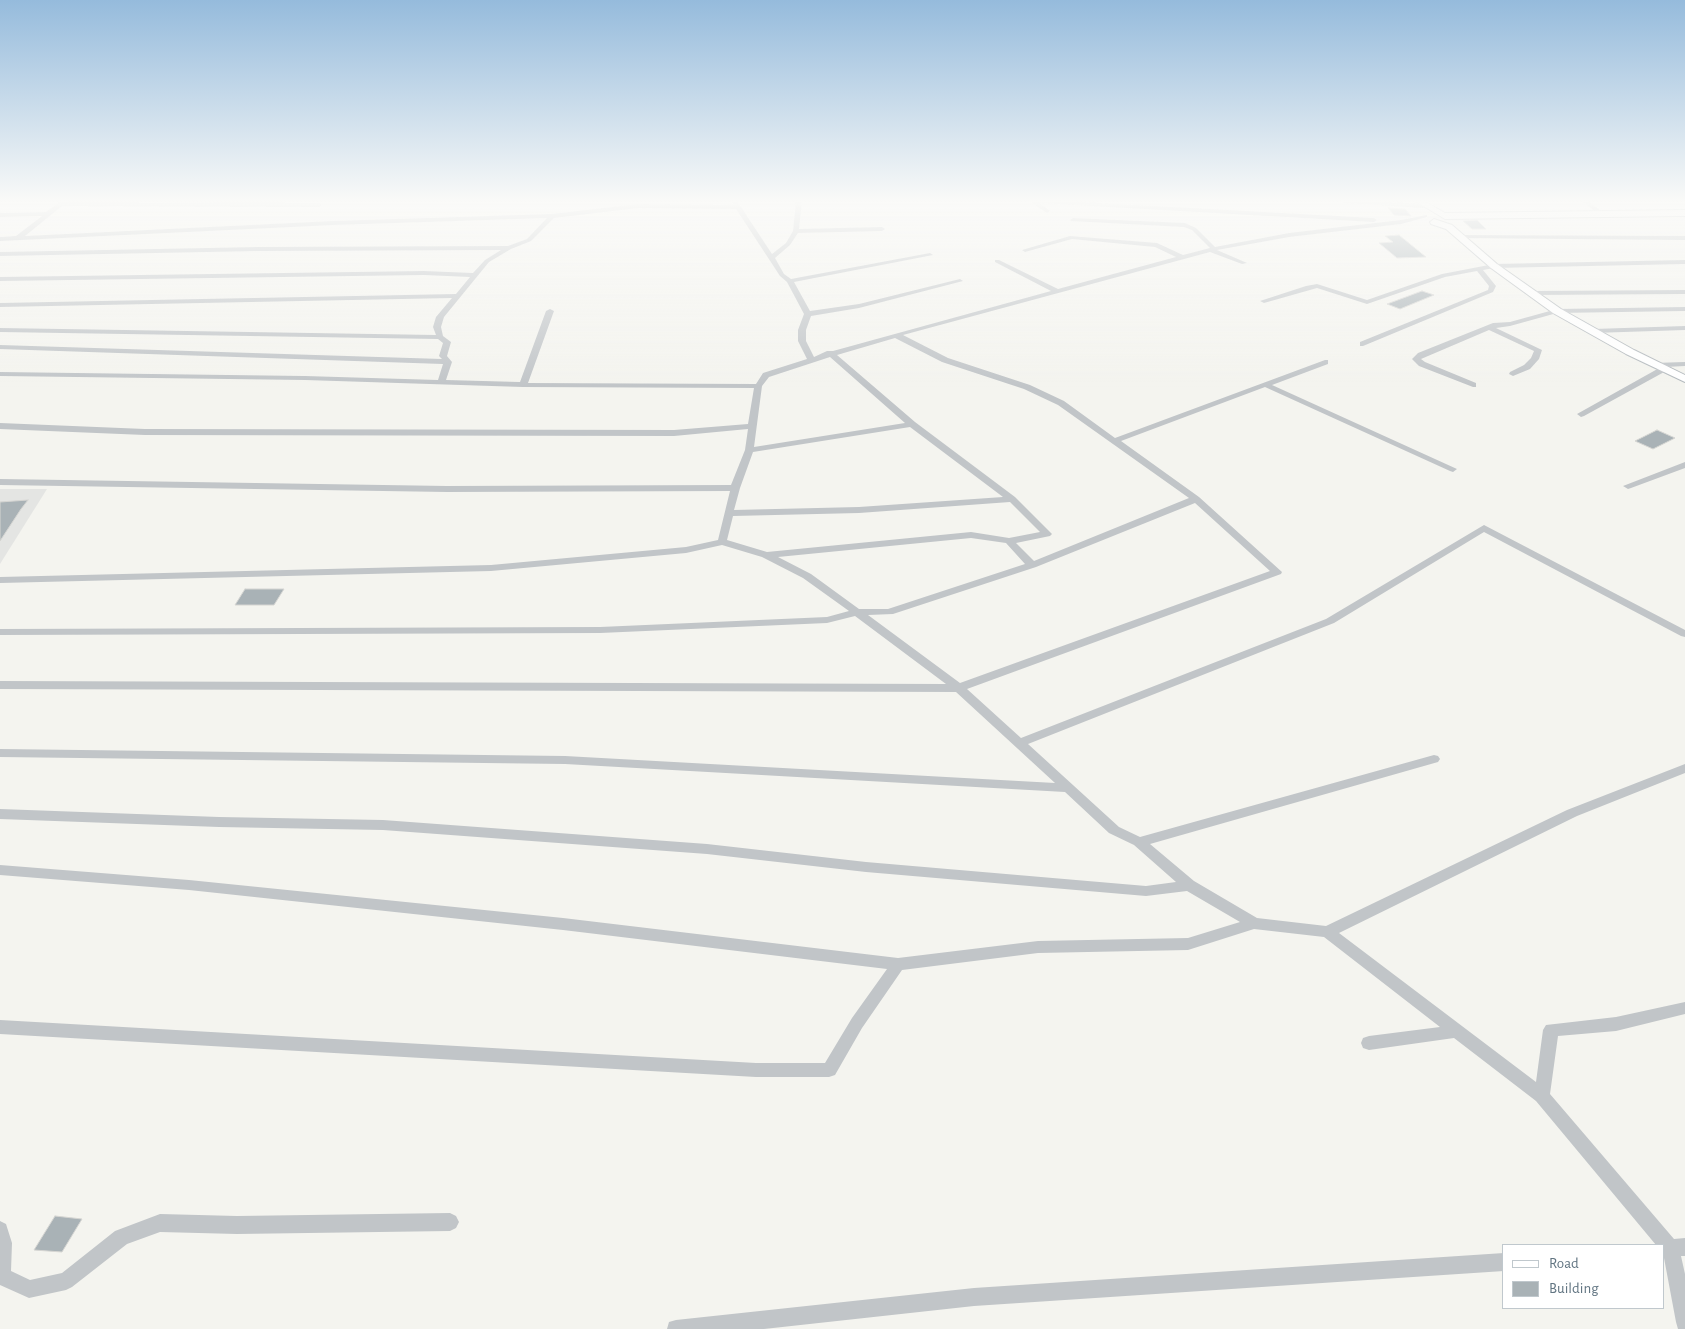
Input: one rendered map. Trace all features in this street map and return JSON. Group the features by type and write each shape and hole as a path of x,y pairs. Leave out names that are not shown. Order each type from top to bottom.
{"street":[{"path":"448,362 443,356 446,342 440,337 437,327 440,317 486,263"},
{"path":"774,263 782,275 790,281 808,314 802,330 802,340 811,359"},
{"path":"790,281 887,263"},
{"path":"1001,263 1059,292"},
{"path":"722,542 735,488 749,450 754,426 758,386 766,375 830,353 1160,263"},
{"path":"1491,263 1558,311 1685,379"},
{"path":"1264,301 1317,286 1367,302 1444,276 1494,266 1636,263"},
{"path":"1363,344 1492,291 1493,286 1478,268"},
{"path":"0,279 424,273 475,275"},
{"path":"808,314 859,306 960,280"},
{"path":"1532,293 1685,292"},
{"path":"0,305 458,296"},
{"path":"1473,385 1422,364 1416,359 1421,354 1490,328 1558,311 1685,309"},
{"path":"523,385 550,311"},
{"path":"1490,328 1538,350 1535,360 1513,374"},
{"path":"1593,331 1685,328"},
{"path":"0,330 440,337"},
{"path":"0,685 960,688 1277,572 1196,499 1061,403 1027,387 945,360 896,335"},
{"path":"0,347 448,362"},
{"path":"766,556 971,535 1009,541 1047,534 1012,499 912,424 830,353"},
{"path":"441,383 448,362"},
{"path":"1114,441 1325,362"},
{"path":"1581,414 1660,367 1685,364"},
{"path":"0,374 305,378 523,385 758,386"},
{"path":"1264,384 1452,469"},
{"path":"749,450 912,424"},
{"path":"0,426 145,432 674,433 754,426"},
{"path":"1628,486 1685,466"},
{"path":"0,482 447,489 735,488"},
{"path":"729,513 897,508 1012,499"},
{"path":"0,632 600,630 827,620 857,612 889,612 1032,564 1196,499"},
{"path":"1020,743 1330,621 1484,528 1685,634"},
{"path":"1009,541 1032,564"},
{"path":"0,580 491,568 686,550 722,542 766,556 807,576 960,688 1066,788 1114,830 1139,842 1189,885 1254,923 1327,932 1542,1096 1673,1248 1685,1322"},
{"path":"0,753 565,760 1066,788"},
{"path":"1139,842 1434,759"},
{"path":"1327,932 1572,813 1685,768"},
{"path":"0,814 219,822 383,825 560,836 707,849 866,867 1146,892 1189,885"},
{"path":"0,870 189,885 533,921 898,964 1038,948 1188,944 1254,923"},
{"path":"0,1027 746,1069 829,1070 857,1023 898,964"},
{"path":"1542,1096 1551,1030 1616,1024 1685,1008"},
{"path":"1369,1043 1457,1031"},
{"path":"0,1230 3,1243 2,1276 29,1289 66,1281 121,1236 160,1223 237,1225 450,1222"},
{"path":"676,1329 974,1297 1502,1262"}],"shaded area":[{"path":"0,489 47,489 0,564"}],"building":[{"path":"1422,291 1434,295 1400,309 1387,304"},
{"path":"1657,430 1675,438 1653,449 1635,441"},
{"path":"28,500 21,509 0,541 0,502"},
{"path":"245,589 284,589 274,605 235,605"},
{"path":"55,1216 82,1219 62,1252 34,1250"}]}
